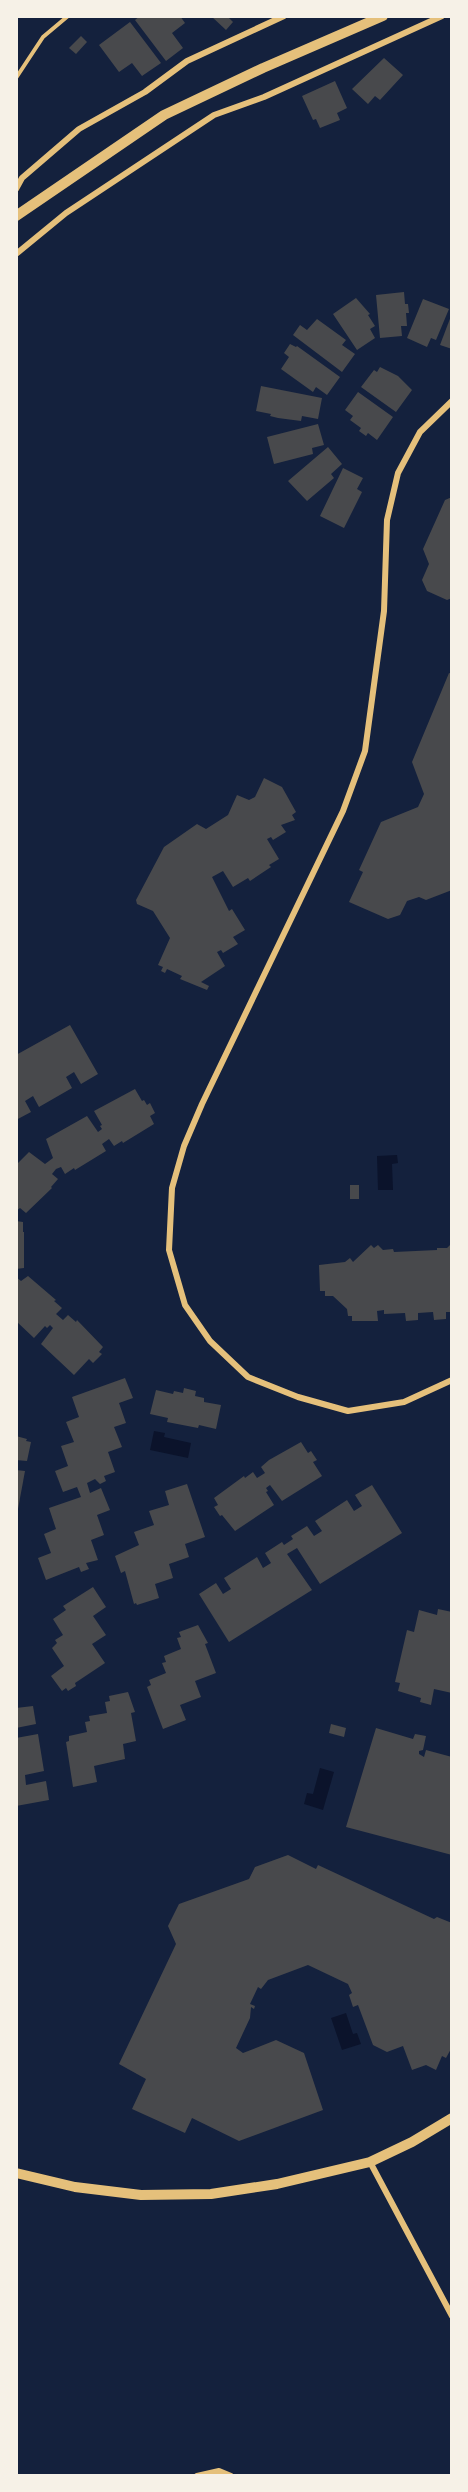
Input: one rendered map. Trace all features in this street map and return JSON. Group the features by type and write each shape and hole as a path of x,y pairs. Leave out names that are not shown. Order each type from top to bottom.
{"street":[{"path":"16,189 22,178 79,129 145,92 187,61 284,16"},
{"path":"16,216 164,115 252,73 383,16"},
{"path":"16,254 66,213 214,115 264,97 442,16"},
{"path":"452,401 420,432 398,473 387,520 384,610 365,751 343,811 184,1146 172,1188 169,1250 185,1305 210,1341 248,1377 298,1397 348,1411 404,1402 452,1380"},
{"path":"16,2173 75,2187 141,2195 211,2194 277,2184 370,2162 412,2142 452,2118"},
{"path":"370,2162 452,2316"},
{"path":"197,2475 219,2471 231,2475"}],"path":[{"path":"16,78 43,37 68,16"}],"water":[{"path":"397,1155 398,1163 392,1164 393,1190 378,1190 377,1156"},
{"path":"154,1431 165,1433 164,1437 191,1443 188,1458 150,1450"},
{"path":"320,1768 334,1772 323,1810 304,1804 307,1793 313,1794"},
{"path":"346,2013 353,2034 357,2033 361,2044 342,2050 331,2018"}],"building":[{"path":"140,16 180,16 185,23 172,33 183,48 166,61 135,20"},
{"path":"211,16 227,16 233,22 226,30"},
{"path":"130,22 161,63 142,76 132,63 119,72 99,45"},
{"path":"81,36 87,42 76,54 69,48"},
{"path":"384,58 403,75 380,100 375,96 368,104 352,89"},
{"path":"335,81 347,108 337,113 340,120 320,128 316,119 313,120 302,96"},
{"path":"404,292 405,304 408,304 409,313 406,313 407,326 401,326 402,336 380,338 376,295"},
{"path":"356,298 370,314 368,315 375,326 370,329 375,338 357,350 333,314"},
{"path":"423,299 449,309 436,340 431,338 427,347 407,338"},
{"path":"452,316 452,349 440,345"},
{"path":"317,319 346,340 342,345 355,354 342,372 293,335 300,325 307,330"},
{"path":"290,344 297,346 340,377 327,395 316,387 313,392 281,369 289,357 284,353"},
{"path":"380,367 398,376 412,390 396,412 361,387 374,370 377,372"},
{"path":"261,386 322,398 318,419 302,416 301,421 278,418 256,411"},
{"path":"358,392 393,417 377,440 368,433 366,436 359,431 361,428 350,420 353,416 345,410"},
{"path":"318,424 324,445 312,448 313,454 274,464 267,437"},
{"path":"328,447 342,464 331,474 334,478 307,501 288,481"},
{"path":"343,468 363,478 357,489 362,492 344,528 320,516"},
{"path":"452,497 452,598 447,600 427,591 422,580 429,564 423,549 445,500"},
{"path":"449,673 452,674 452,890 426,900 419,897 407,901 400,915 388,919 349,902 363,872 359,870 381,822 418,807 424,794 412,762"},
{"path":"264,778 282,787 296,812 292,815 295,820 281,825 286,832 273,840 271,837 267,839 279,859 269,865 271,867 250,881 248,878 233,887 223,871 212,877 229,911 232,909 245,930 233,937 238,944 223,953 221,950 217,952 225,966 201,982 209,986 207,990 180,979 182,976 167,969 165,973 161,971 163,967 158,965 170,938 153,911 137,904 136,900 164,847 197,824 206,829 228,815 237,795 249,800 255,797"},
{"path":"70,1025 98,1074 81,1084 74,1072 66,1077 72,1088 39,1107 33,1096 25,1101 31,1112 16,1120 16,1055"},
{"path":"135,1089 142,1101 144,1100 147,1105 150,1103 155,1113 150,1116 154,1124 114,1146 109,1139 102,1144 106,1151 75,1170 74,1168 65,1174 61,1167 56,1169 52,1174 58,1179 52,1188 26,1213 20,1208 16,1211 16,1165 29,1152 45,1164 53,1158 46,1139 87,1116 98,1132 102,1129 100,1126 102,1125 94,1111"},
{"path":"350,1185 359,1185 359,1199 350,1199"},
{"path":"16,1221 23,1222 24,1268 16,1269"},
{"path":"452,1243 452,1312 446,1312 446,1319 434,1320 433,1312 418,1313 418,1320 406,1321 405,1313 384,1314 384,1310 377,1311 378,1321 352,1321 352,1316 348,1316 347,1309 333,1296 325,1296 325,1291 320,1291 319,1265 345,1262 350,1258 353,1262 371,1245 374,1248 378,1245 383,1250 393,1249 394,1252 437,1250 437,1248 447,1248"},
{"path":"28,1276 62,1308 56,1314 63,1320 68,1315 76,1322 77,1320 103,1347 99,1352 102,1354 93,1363 89,1359 74,1375 41,1344 53,1328 50,1325 47,1328 45,1326 34,1338 16,1321 16,1277 21,1281"},
{"path":"125,1378 133,1398 119,1403 126,1423 114,1427 122,1447 108,1452 115,1472 104,1476 106,1481 100,1484 95,1479 87,1483 90,1493 101,1488 110,1510 97,1515 104,1535 91,1540 98,1560 86,1563 89,1569 81,1572 79,1567 46,1580 38,1558 51,1553 44,1534 56,1529 49,1508 81,1497 77,1487 63,1492 55,1471 68,1466 61,1446 74,1442 66,1422 79,1417 72,1397"},
{"path":"184,1388 196,1391 195,1396 204,1398 204,1402 221,1405 216,1429 167,1422 168,1418 150,1414 156,1390 173,1394 174,1391 183,1393"},
{"path":"16,1436 31,1442 27,1461 16,1460"},
{"path":"301,1442 308,1453 311,1451 317,1460 313,1462 322,1476 282,1501 270,1485 266,1488 268,1491 266,1492 274,1505 235,1531 214,1507 218,1505 214,1498 244,1476 245,1478 253,1472 257,1478 265,1473 261,1467 269,1460"},
{"path":"16,1470 25,1471 18,1509 16,1509"},
{"path":"187,1484 205,1537 185,1544 189,1557 169,1564 173,1578 155,1584 159,1598 134,1604 125,1571 121,1573 115,1556 139,1545 134,1532 154,1525 149,1511 169,1505 165,1491"},
{"path":"372,1485 402,1533 320,1584 297,1548 287,1554 312,1590 229,1642 199,1594 216,1583 223,1594 231,1589 224,1578 257,1557 263,1568 271,1563 265,1553 282,1542 284,1545 293,1539 291,1536 307,1526 314,1536 322,1531 315,1521 347,1500 354,1511 362,1506 355,1495"},
{"path":"93,1587 106,1607 93,1616 106,1635 92,1644 105,1663 75,1683 76,1686 68,1691 66,1688 62,1691 51,1676 64,1666 52,1648 57,1643 55,1640 63,1635 53,1619 66,1610 63,1606"},
{"path":"438,1609 452,1612 452,1693 434,1689 431,1705 420,1702 421,1698 398,1691 400,1683 395,1682 407,1630 414,1632 419,1610 437,1615"},
{"path":"198,1625 208,1643 205,1644 216,1673 195,1681 201,1697 180,1705 186,1720 163,1729 147,1687 151,1685 149,1680 166,1673 162,1663 166,1662 164,1656 181,1649 177,1638 181,1637 179,1632"},
{"path":"128,1692 135,1712 131,1713 136,1741 123,1744 125,1759 94,1766 97,1782 73,1787 66,1742 69,1741 69,1736 87,1732 85,1722 90,1721 89,1716 107,1713 105,1702 110,1701 109,1696"},
{"path":"33,1706 36,1724 16,1728 16,1708"},
{"path":"331,1724 346,1728 344,1737 329,1733"},
{"path":"376,1728 413,1739 415,1734 426,1736 423,1750 419,1751 419,1754 424,1757 426,1750 452,1757 452,1855 346,1827"},
{"path":"38,1734 44,1771 25,1775 26,1785 46,1781 49,1800 16,1806 16,1738"},
{"path":"288,1855 316,1869 318,1865 434,1919 437,1917 452,1923 452,2047 446,2058 442,2056 436,2070 426,2065 412,2070 403,2046 387,2052 373,2045 358,2005 353,2007 349,1995 352,1993 348,1984 308,1965 268,1980 261,1989 258,1987 250,2004 255,2006 254,2009 251,2007 250,2018 236,2048 243,2053 276,2040 304,2053 323,2110 239,2141 192,2118 185,2133 132,2109 146,2079 119,2064 176,1944 168,1926 179,1904 249,1879 255,1867"}]}
